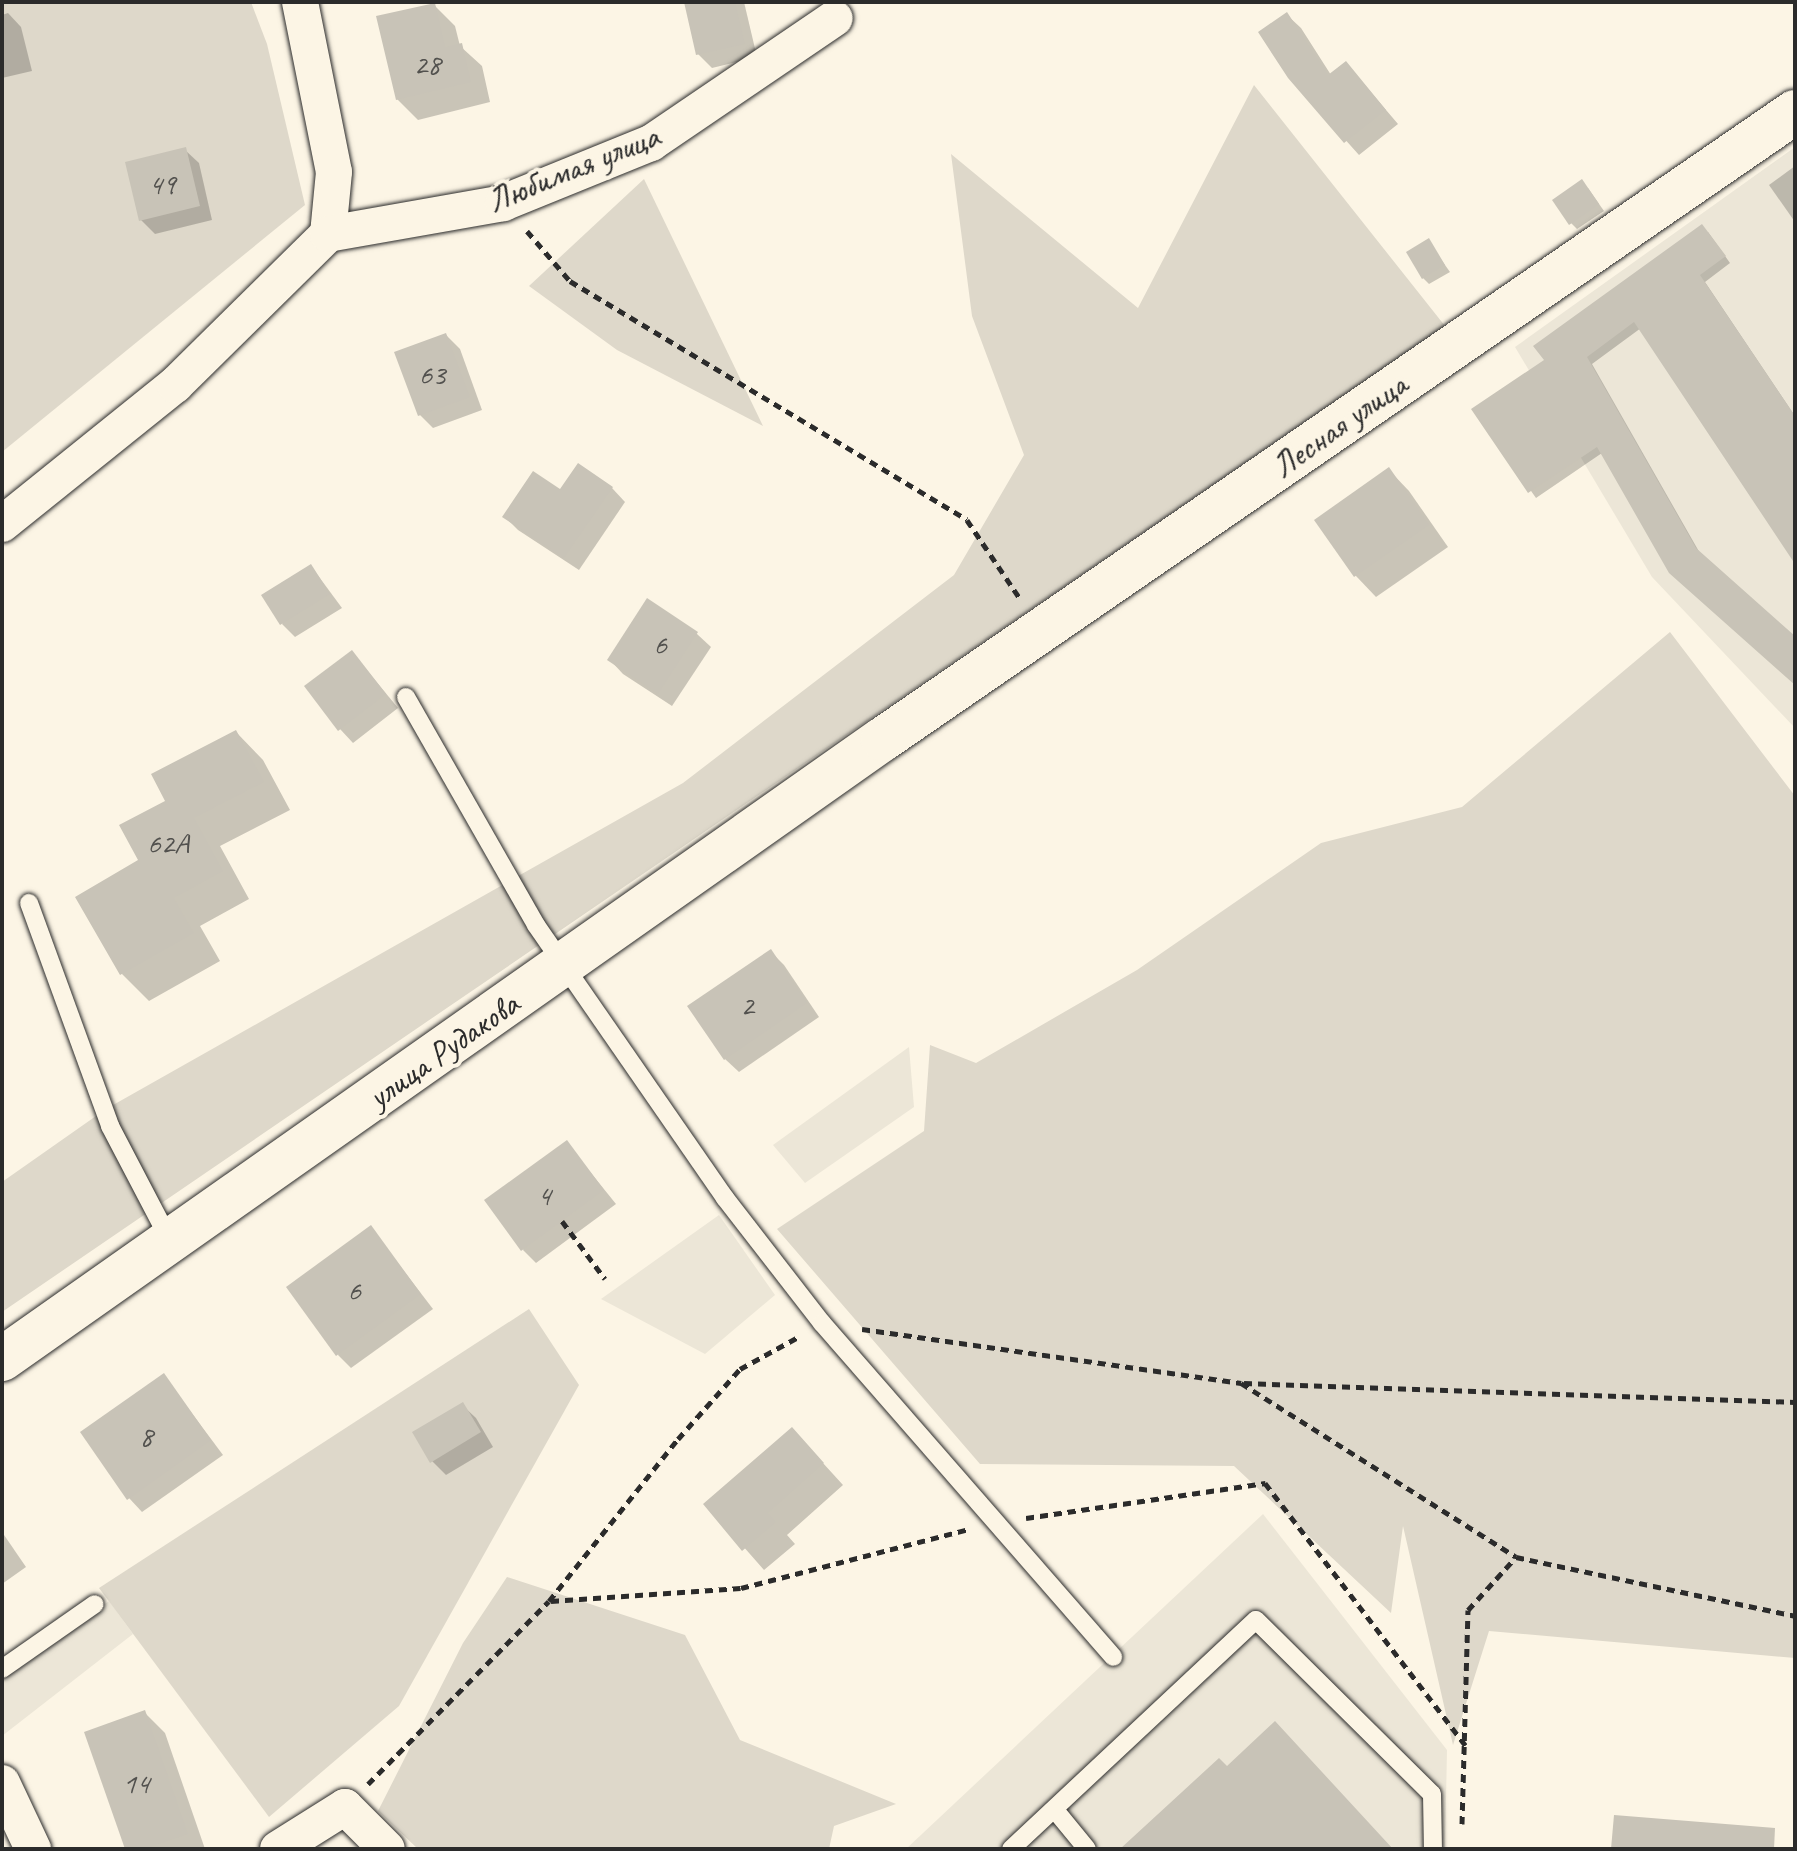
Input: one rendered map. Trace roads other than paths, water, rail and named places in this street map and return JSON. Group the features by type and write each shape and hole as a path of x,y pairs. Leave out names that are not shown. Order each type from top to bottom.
{"main road":[{"name":"Лесная улица","path":"883,739 1795,112"},
{"name":"улица Рудакова","path":"2,1359 883,739"}],"street":[{"path":"2,524 175,385 328,234 334,172 300,2"},
{"name":"Любимая улица","path":"328,234 503,203 651,143 835,18"},
{"path":"2,1783 33,1849"},
{"path":"278,1849 345,1807 387,1849"}],"lane":[{"path":"406,697 536,925 725,1198 822,1323 1113,1657"},
{"path":"29,903 110,1126 170,1241"},
{"path":"2,1669 95,1604"},
{"path":"1011,1849 1256,1620 1432,1794 1433,1849"},
{"path":"1055,1810 1087,1849"}]}
